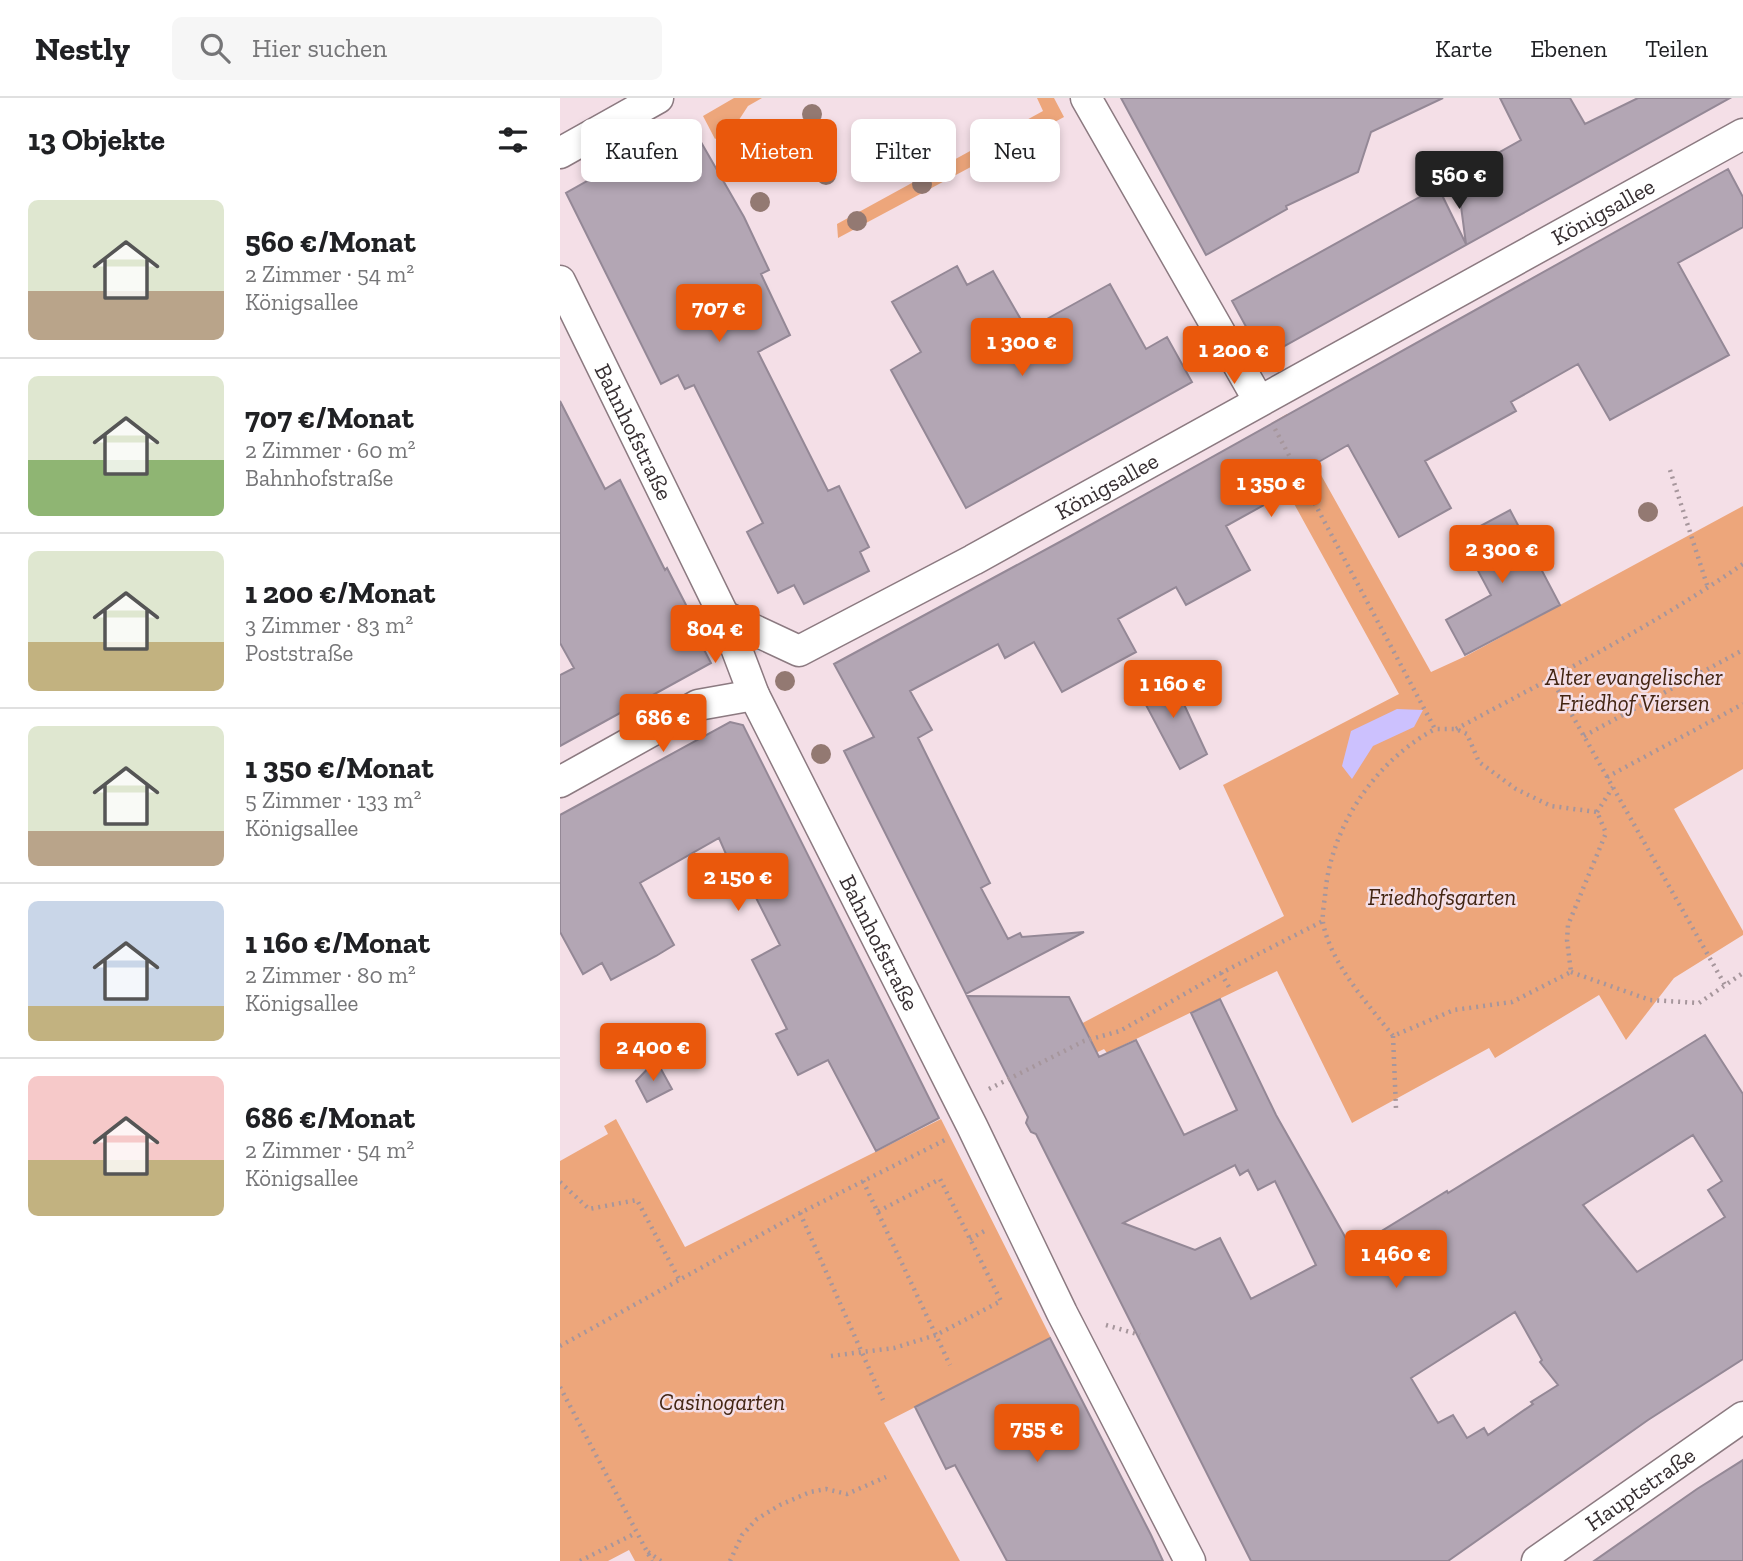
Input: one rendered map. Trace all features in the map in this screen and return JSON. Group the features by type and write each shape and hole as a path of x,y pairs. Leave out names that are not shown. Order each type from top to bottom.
{"street":[{"path":"560,153 658,98"},
{"path":"1086,98 1259,401"},
{"name":"Königsallee","path":"724,616 799,651 950,572 1743,134"},
{"name":"Bahnhofstraße","path":"560,281 724,616 754,695 966,1114 1062,1312 1190,1561"},
{"path":"560,782 698,705 754,695"},
{"name":"Hauptstraße","path":"1537,1561 1743,1417"}],"path":[{"path":"1259,401 1435,729"},
{"path":"1670,470 1708,587"},
{"path":"1455,729 1551,678 1743,564"},
{"path":"1584,736 1743,650"},
{"path":"1551,678 1725,985"},
{"path":"1607,777 1743,704"},
{"path":"1396,1110 1393,1036 1356,989 1332,949 1323,921 1327,870 1342,826 1379,774 1413,741 1435,729 1455,729 1468,734 1479,762 1516,789 1551,806 1597,812"},
{"path":"1597,812 1613,787"},
{"path":"1571,972 1567,940 1569,925 1606,833 1597,812"},
{"path":"560,1346 863,1181 1084,1041 1120,1031 1221,973 1323,921"},
{"path":"1393,1036 1454,1010 1512,1002 1571,972 1650,1000 1699,1003 1743,973"},
{"path":"1221,973 1230,989"},
{"path":"831,1356 894,1348 936,1335 1001,1301 940,1179 877,1212"},
{"path":"863,1181 950,1365"},
{"path":"560,1182 589,1209 636,1200 679,1280"},
{"path":"800,1213 883,1400"},
{"path":"560,1387 652,1561"},
{"path":"730,1561 742,1535 757,1520 780,1505 810,1492 826,1489 847,1494 886,1477"},
{"path":"580,1561 636,1533"},
{"path":"647,1552 661,1561"}],"green space":[{"path":"734,98 762,98 748,106 740,119 716,119 715,139 703,116"},
{"path":"1037,98 1054,98 1064,117 1028,119 1043,111"},
{"path":"970,151 970,167 956,175 956,159"},
{"path":"914,182 943,182 838,238 837,224"},
{"name":"Friedhofsgarten","path":"1287,414 1431,672 1466,656 1743,506 1743,769 1674,809 1743,935 1674,978 1626,1040 1599,995 1495,1058 1489,1048 1352,1123 1277,971 1107,1053 1104,1049 1077,1062 1062,1034 1284,916 1223,785 1399,694 1255,433"},
{"name":"Casinogarten","path":"616,1119 685,1247 941,1119 1051,1338 884,1423 960,1561 635,1561 629,1550 608,1561 560,1561 560,1161 608,1134 604,1126"}],"shaded area":[{"path":"1397,709 1423,710 1414,727 1373,746 1352,779 1342,766 1351,731"}],"building":[{"path":"1121,98 1443,98 1371,132 1358,172 1286,206 1287,209 1206,255"},
{"path":"1500,98 1570,98 1585,124 1638,98 1730,98 1263,358 1232,301 1438,187 1466,244 1457,176 1521,140"},
{"path":"702,144 716,168 716,182 724,182 769,270 761,274 790,335 758,352 828,491 839,486 869,547 860,552 869,571 804,604 794,585 778,593 747,532 763,523 694,385 685,389 678,375 661,384 566,193 585,182 702,182"},
{"path":"1728,169 1743,197 1743,227 1678,263 1729,355 1610,420 1578,364 1511,402 1516,411 1425,461 1451,508 1399,537 1348,445 1282,483 1269,492 1273,500 1226,526 1250,570 1186,605 1176,587 1118,619 1136,652 1062,692 1034,642 1005,658 998,644 910,691 932,730 918,738 990,883 981,888 1008,939 1020,933 1022,937 1084,932 966,994 844,751 874,737 834,664 1067,538"},
{"path":"957,266 967,285 993,271 1027,330 1110,284 1146,349 1167,337 1192,382 966,508 891,370 921,352 892,302"},
{"path":"560,401 605,489 620,480 703,638 698,638 711,663 560,746 560,675 574,668 560,643"},
{"path":"1510,510 1560,605 1465,655 1446,620 1491,595 1460,537"},
{"path":"1169,672 1207,754 1180,769 1138,690"},
{"path":"730,722 743,725 939,1118 876,1151 828,1060 798,1075 776,1034 787,1029 752,960 780,945 747,880 739,884 719,838 640,883 674,945 656,956 611,980 602,963 583,974 560,932 560,815"},
{"path":"967,996 1069,997 1099,1057 1136,1040 1184,1135 1237,1110 1191,1013 1220,999 1276,1115 1352,1249 1705,1035 1743,1094 1743,1359 1648,1420 1448,1561 1251,1561 1036,1134 1031,1132 1026,1123 1028,1117","holes":["1693,1135 1722,1181 1708,1190 1725,1217 1637,1272 1583,1205","1235,1165 1240,1175 1248,1170 1258,1190 1275,1181 1316,1265 1251,1299 1220,1238 1195,1250 1123,1223","1515,1312 1542,1360 1540,1362 1558,1385 1488,1435 1484,1428 1467,1438 1453,1415 1438,1423 1411,1378"]},
{"path":"656,1060 672,1089 647,1102 636,1081"},
{"path":"1050,1338 1163,1561 1007,1561 955,1465 946,1469 915,1407"},
{"path":"1743,1460 1743,1561 1594,1561 1697,1489"}],"park label":[{"name":"Alter evangelischer Friedhof Viersen","path":"1634,690"}]}
